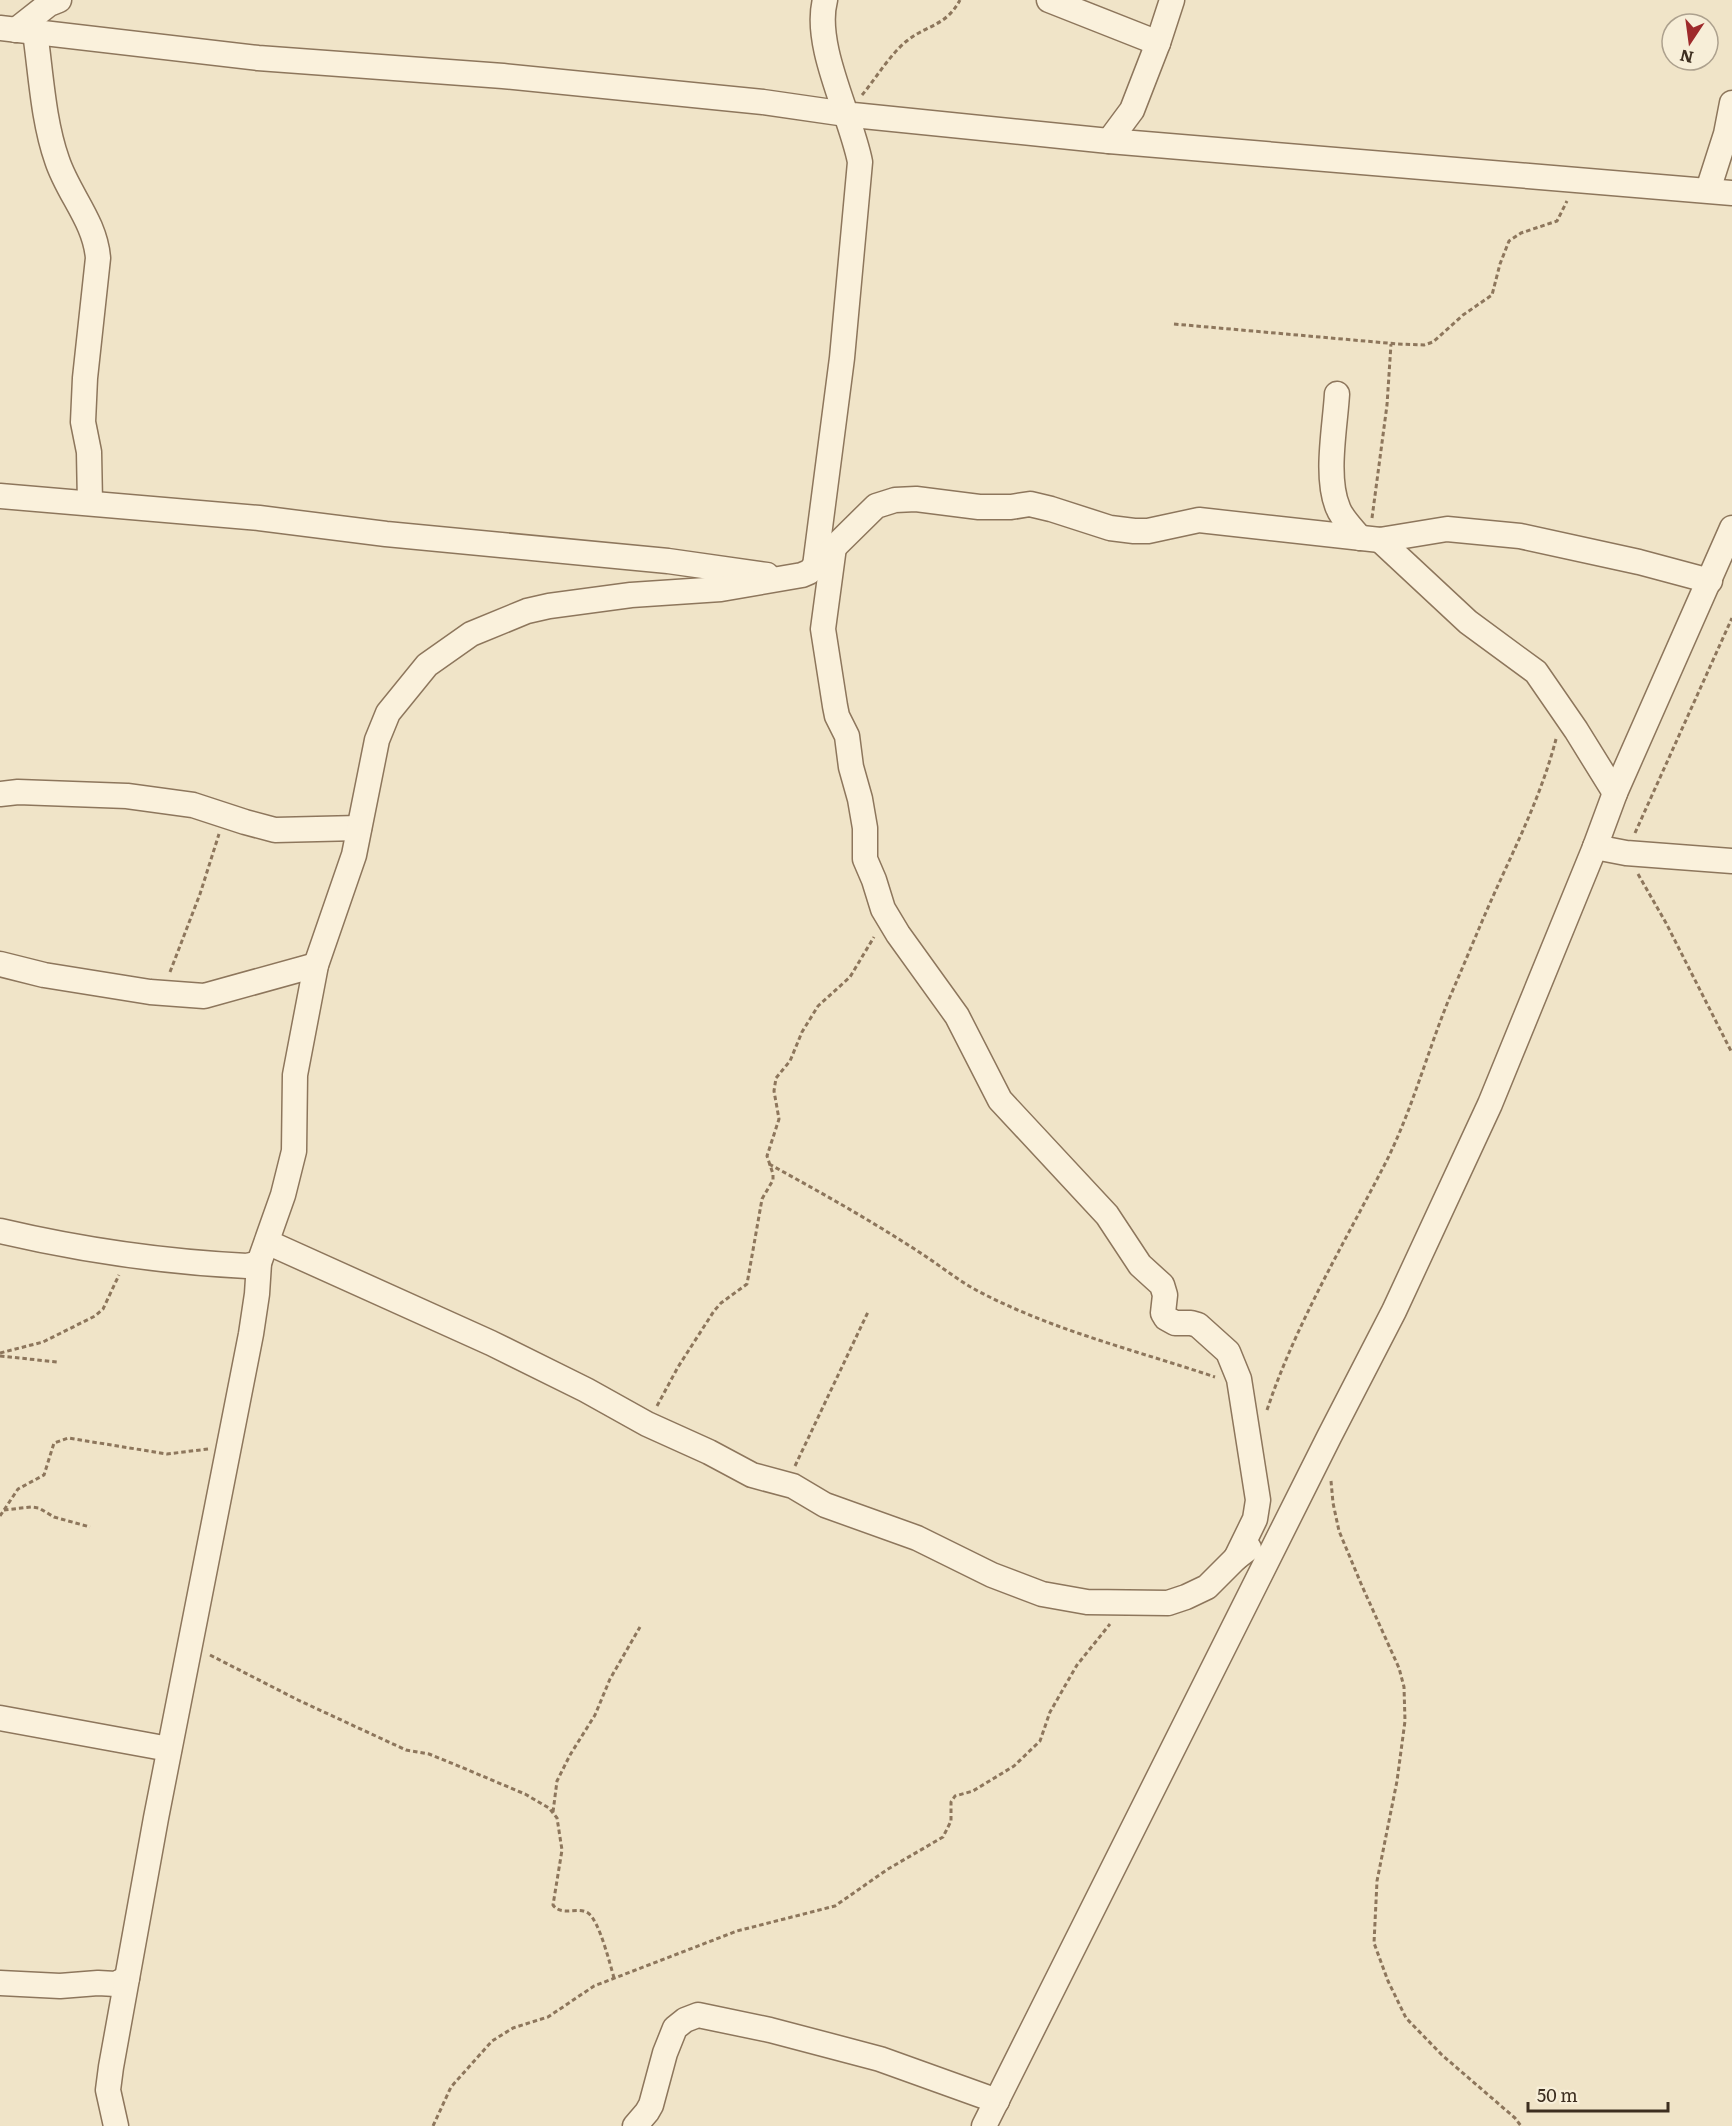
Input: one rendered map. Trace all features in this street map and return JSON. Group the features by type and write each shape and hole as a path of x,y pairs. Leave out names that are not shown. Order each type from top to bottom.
{"street":[{"path":"815,566 842,358 860,162 850,115 828,55 823,20 825,0"},
{"path":"1049,0 1101,10 1158,43"},
{"path":"1109,141 1132,110 1172,0"},
{"path":"17,30 46,1"},
{"path":"17,30 258,58 503,76 763,102 850,115 1109,141 1732,193"},
{"path":"17,30 48,121 57,161 87,219 97,244 98,258 85,378 83,422 89,452 90,503"},
{"path":"1708,190 1726,134 1732,103"},
{"path":"1337,394 1332,476 1334,496 1339,510 1468,622 1536,672 1615,793"},
{"path":"0,496 260,518 386,534 668,561 791,578"},
{"path":"116,2126 108,2090 127,1978 169,1749 251,1334 263,1252 283,1195 294,1151 295,1075 316,965 354,855 377,740 388,713 426,665 471,634 526,611 631,595 721,589 802,575 815,566 876,506 895,500 916,499 979,507 1011,507 1030,504 1110,528 1134,531 1148,531 1199,520 1370,539 1447,529 1520,536 1710,580"},
{"path":"984,2126 1394,1311 1490,1104 1615,793 1732,528"},
{"path":"834,547 824,628 837,716 847,736 851,767 865,828 865,859 886,914 957,1016 1000,1100 1107,1215 1140,1265 1161,1285 1165,1295 1163,1313 1166,1318 1174,1323 1198,1325 1224,1347 1240,1385 1258,1500 1255,1519 1236,1558"},
{"path":"0,794 18,792 127,796 193,804 275,830 359,828"},
{"path":"1595,847 1626,853 1732,861"},
{"path":"0,964 44,975 150,992 204,996 316,965"},
{"path":"0,1231 39,1240 217,1265 247,1266 263,1252"},
{"path":"263,1252 491,1343 586,1390 647,1424 709,1452 752,1475 804,1491 825,1505 917,1538 992,1575 1042,1594 1088,1602 1168,1603 1207,1587 1236,1558 1290,1517"},
{"path":"0,1718 169,1749"},
{"path":"0,1983 60,1986 116,1984 127,1978"},
{"path":"635,2126 651,2105 665,2053 675,2028 685,2020 698,2015 770,2030 880,2059 997,2101"}],"path":[{"path":"850,115 862,95 894,54 909,40 949,18 960,0"},
{"path":"1174,324 1391,344 1424,345 1433,342 1463,315 1488,299 1494,291 1500,264 1509,241 1521,233 1557,220 1573,192 1592,182"},
{"path":"1370,539 1387,405 1391,344"},
{"path":"1732,618 1626,853 1666,923 1732,1053"},
{"path":"1266,1412 1275,1384 1307,1315 1413,1103 1448,1002 1526,828 1550,763 1563,711"},
{"path":"150,992 162,984 170,973 200,894 217,838 226,826 245,822"},
{"path":"647,1424 678,1367 714,1311 747,1284 762,1199 773,1180 768,1151 778,1119 774,1091 776,1078 790,1061 802,1032 818,1005 850,977 886,914"},
{"path":"769,1164 834,1199 974,1289 1014,1308 1090,1337 1240,1385"},
{"path":"0,1354 43,1342 95,1316 103,1310 122,1270 138,1255"},
{"path":"786,1484 868,1312"},
{"path":"0,1354 57,1362"},
{"path":"0,1516 18,1489 44,1475 54,1443 64,1439 92,1441 167,1454 217,1447 229,1440"},
{"path":"1331,1481 1339,1531 1399,1668 1404,1687 1405,1721 1397,1781 1377,1881 1374,1943 1388,1981 1406,2018 1442,2055 1515,2118 1521,2126"},
{"path":"4,1510 39,1508 54,1516 90,1527"},
{"path":"433,2126 451,2087 492,2041 513,2028 548,2017 594,1986 736,1931 835,1906 888,1869 943,1837 951,1821 952,1798 973,1791 1014,1766 1040,1741 1050,1712 1077,1665 1120,1612 1136,1602"},
{"path":"553,1813 557,1781 595,1715 610,1679 640,1627"},
{"path":"189,1646 406,1750 429,1754 525,1794 549,1808 556,1818 562,1850 553,1905 559,1911 586,1912 590,1915 600,1933 614,1978"}]}
